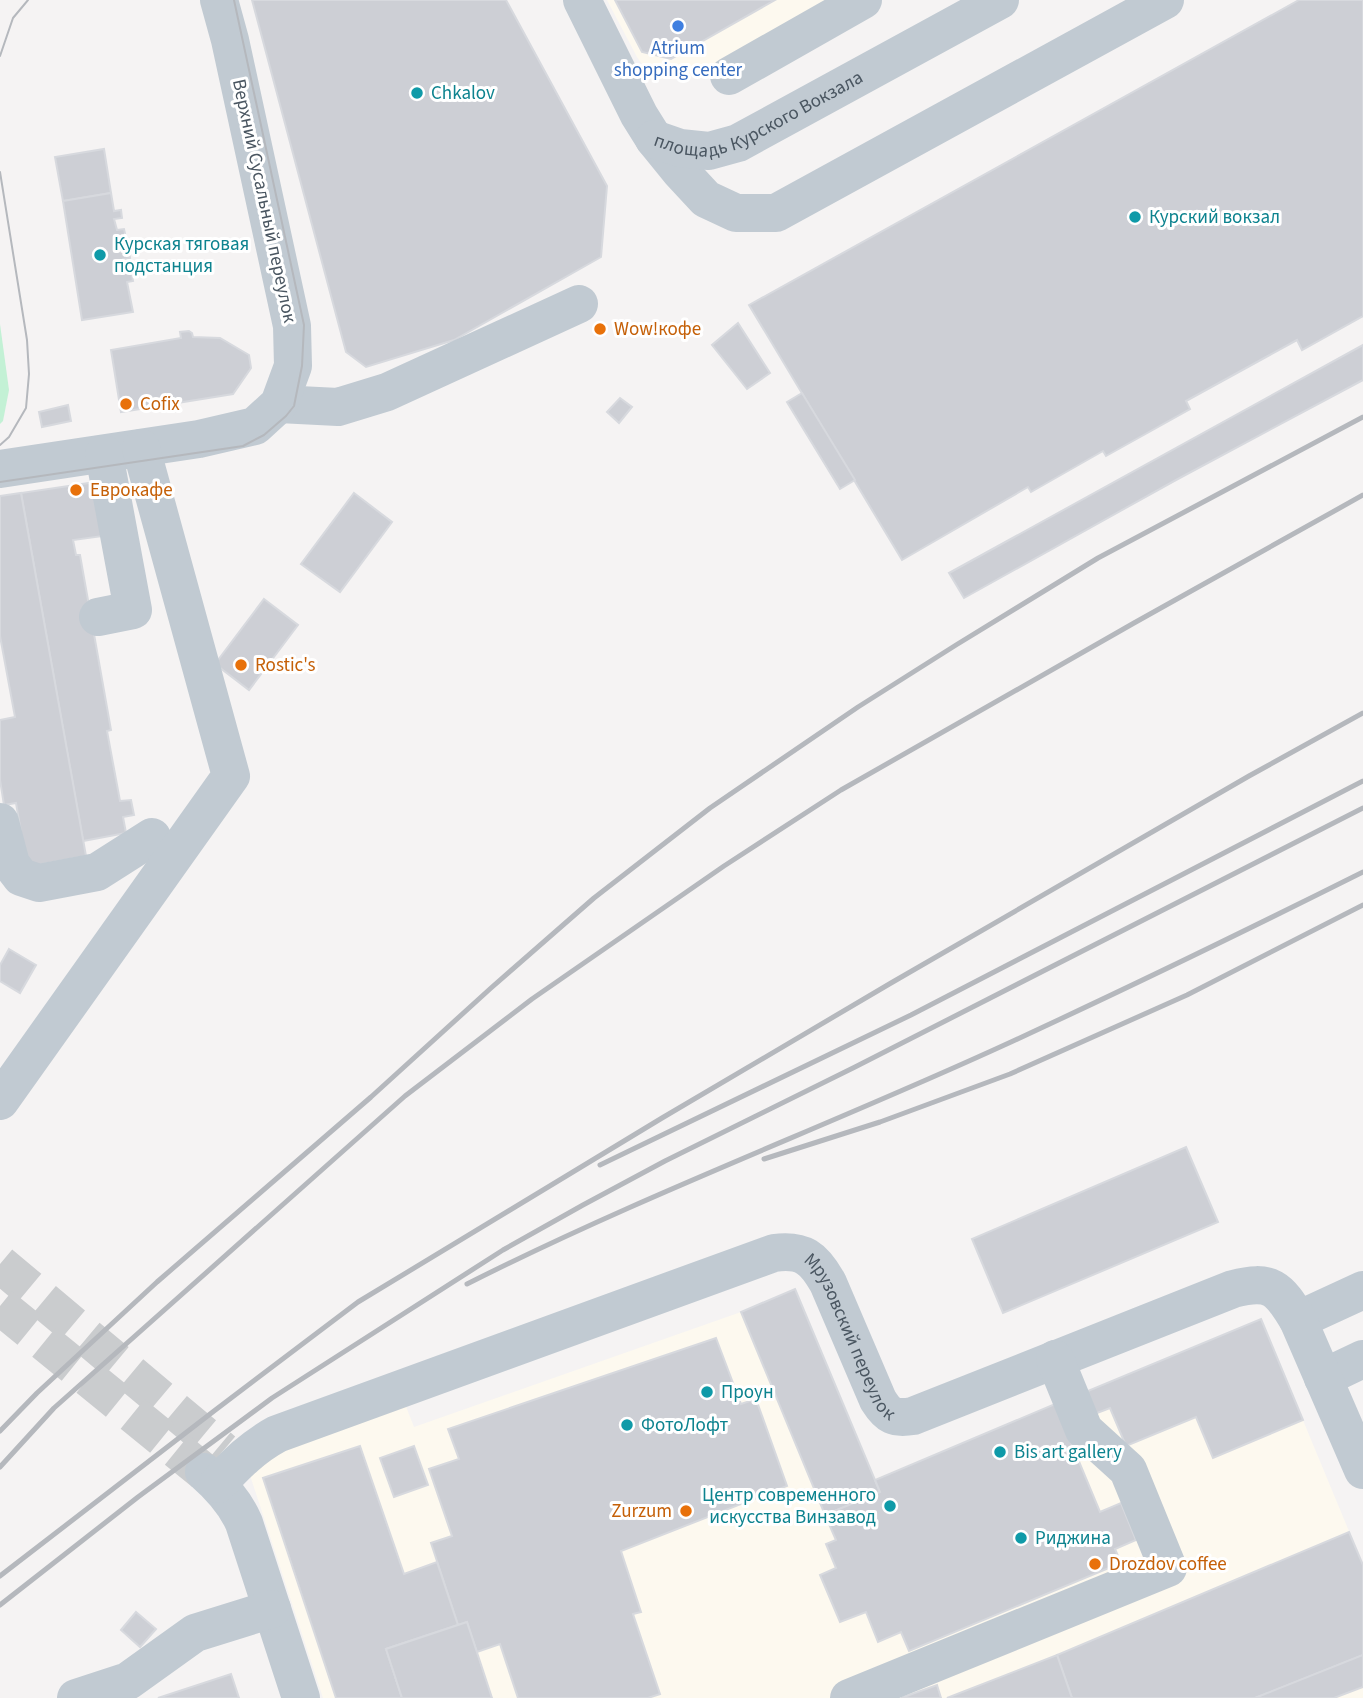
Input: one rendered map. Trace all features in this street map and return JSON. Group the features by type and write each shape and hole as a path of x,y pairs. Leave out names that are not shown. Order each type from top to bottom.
{"street":[{"name":"Верхний Сусальный переулок","path":"219,0 292,326 293,366 279,404"},
{"name":"площадь Курского Вокзала","path":"582,0 639,115 654,139 680,148 709,151 738,143 1000,0"},
{"path":"729,75 863,0"},
{"path":"654,139 706,199 736,213 776,212 1164,0"},
{"path":"0,469 199,439 255,425 279,404 338,407 387,392 579,304"},
{"path":"98,617 133,610 123,451"},
{"path":"0,1101 232,776 123,451"},
{"path":"0,822 10,864 21,877 39,883 97,872 152,837"},
{"name":"Мрузовский переулок","path":"272,1609 244,1523 220,1468 277,1434 774,1253 787,1251 813,1261 821,1270 878,1400 890,1414 901,1418 913,1416 1233,1289 1264,1284 1284,1297 1298,1320 1323,1378 1353,1430 1363,1470"},
{"path":"1298,1320 1363,1290"},
{"path":"849,1698 1168,1568 1128,1470 1084,1430 1055,1359"},
{"path":"1323,1378 1363,1359"},
{"path":"76,1698 128,1681 195,1633 272,1609 301,1698"}],"shaded area":[{"path":"607,0 841,0 713,73 698,70 674,79 662,79 652,75 637,57"},
{"name":"Центр современного искусства Винзавод","path":"795,1289 875,1479 1261,1319 1363,1565 1363,1698 323,1698 246,1463 405,1404 414,1427 741,1312"}],"green space":[{"path":"0,324 9,390 3,421 0,424"}],"building":[{"name":"Chkalov","path":"252,0 506,0 607,186 601,257 454,340 366,367 346,352"},
{"name":"Atrium shopping center","path":"615,0 775,0 671,59 642,52"},
{"name":"Курский вокзал","path":"1299,0 1363,0 1363,316 1302,350 1297,340 1186,401 1190,409 1106,456 1103,451 1031,492 1028,487 902,560 749,305"},
{"path":"104,149 111,193 63,201 55,157"},
{"name":"Курская тяговая подстанция","path":"111,193 114,211 121,210 122,218 114,219 117,230 124,229 126,238 119,239 121,252 129,251 130,258 123,259 125,271 131,270 133,281 127,282 133,312 82,320 63,201"},
{"path":"738,323 770,373 747,389 712,345"},
{"path":"189,331 193,337 220,338 249,355 251,368 233,394 121,412 111,350 181,338 180,332"},
{"path":"1363,345 1363,380 964,598 949,573"},
{"path":"802,393 855,480 840,489 787,402"},
{"path":"620,398 632,407 619,423 607,412"},
{"path":"68,405 71,421 42,427 39,412"},
{"path":"96,482 103,536 73,540 76,555 80,555 111,730 107,731 120,801 131,800 134,815 123,817 126,833 83,841 21,493"},
{"path":"21,493 86,856 27,867 16,803 4,805 0,780 0,720 15,717 0,636 0,496"},
{"path":"354,493 392,522 340,592 301,564"},
{"path":"264,599 298,625 249,690 215,664"},
{"path":"9,949 36,965 20,993 0,981 0,965"},
{"path":"1186,1147 1218,1222 1003,1313 972,1239"},
{"path":"795,1289 880,1492 825,1515 741,1312"},
{"path":"1261,1319 1303,1420 1213,1458 1196,1417 1126,1446 1110,1408 1092,1415 1083,1393"},
{"path":"716,1338 741,1404 756,1399 787,1486 621,1551 641,1612 633,1614 660,1694 648,1698 518,1698 500,1644 477,1652 467,1622 458,1625 431,1543 452,1536 429,1469 459,1459 448,1429"},
{"path":"1055,1404 1100,1512 1121,1503 1136,1540 1115,1549 1121,1563 909,1651 901,1632 878,1642 866,1612 840,1622 820,1575 836,1568 826,1544 836,1540 825,1515 880,1492 875,1480"},
{"path":"360,1446 404,1574 437,1562 458,1625 386,1649 402,1698 336,1698 263,1478"},
{"path":"414,1446 428,1485 394,1497 380,1458"},
{"path":"1349,1532 1363,1565 1363,1655 1255,1698 1072,1698 1057,1655"},
{"path":"136,1612 156,1629 140,1647 121,1630"},
{"path":"467,1622 492,1698 402,1698 386,1649"},
{"path":"1057,1655 1072,1698 947,1698"},
{"path":"1363,1655 1363,1687 1334,1698 1255,1698"},
{"path":"231,1674 239,1698 158,1698"},
{"path":"937,1685 941,1698 901,1698"}],"tunnel":[{"path":"0,1264 223,1451"},
{"path":"0,1306 204,1472"}],"tram line":[{"path":"0,56 13,18 28,0"},
{"path":"0,482 243,446 264,435 294,406 302,366 304,325 234,0"},
{"path":"0,172 27,340 29,374 26,408 9,437 0,445"}],"railway":[{"path":"0,1431 157,1282 371,1097 491,988 594,898 710,808 858,707 1098,558 1363,417"},
{"path":"0,1467 54,1408 405,1096 532,999 724,866 841,790 1363,495"},
{"path":"0,1576 358,1302 891,983 1363,713"},
{"path":"600,1165 911,1015 1363,781"},
{"path":"0,1605 138,1497 272,1398 503,1250 665,1161 1363,808"},
{"path":"467,1284 599,1221 1000,1047 1363,872"},
{"path":"764,1159 880,1122 1010,1074 1187,995 1363,905"}],"place":[{"name":"Atrium shopping center","path":"678,26"},
{"name":"Chkalov","path":"417,93"},
{"name":"Курский вокзал","path":"1135,217"},
{"name":"Курская тяговая подстанция","path":"100,255"},
{"name":"Wow!кофе","path":"600,329"},
{"name":"Cofix","path":"126,404"},
{"name":"Еврокафе","path":"76,490"},
{"name":"Rostic's","path":"241,665"},
{"name":"Проун","path":"707,1392"},
{"name":"ФотоЛофт","path":"627,1425"},
{"name":"Bis art gallery","path":"1000,1452"},
{"name":"Центр современного искусства Винзавод","path":"890,1506"},
{"name":"Zurzum","path":"686,1511"},
{"name":"Риджина","path":"1021,1538"},
{"name":"Drozdov coffee","path":"1095,1564"}]}
